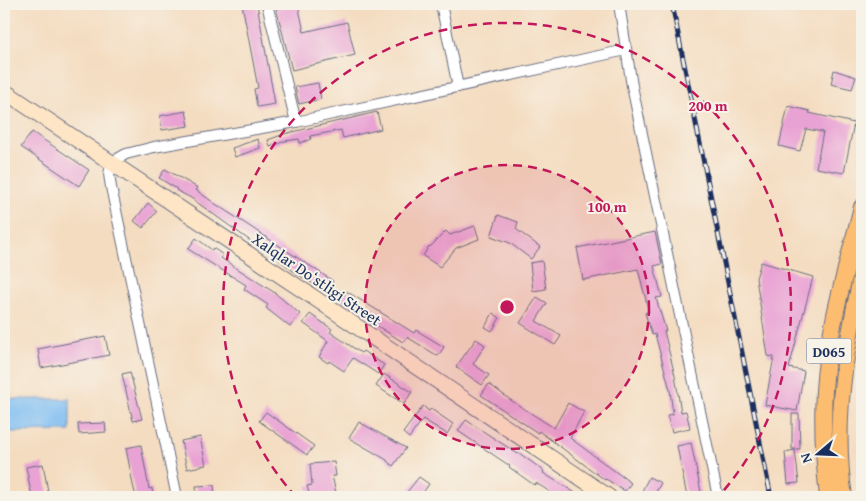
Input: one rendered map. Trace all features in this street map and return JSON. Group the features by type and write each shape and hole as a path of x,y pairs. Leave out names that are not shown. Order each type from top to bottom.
{"main road":[{"name":"Xalqlar Doʻstligi Street","path":"4,91 609,497"},
{"name":"D065","path":"828,497 823,416 826,368 840,294 862,207"},
{"name":"D065","path":"844,497 840,456 840,397 848,339 862,273"}],"street":[{"path":"267,4 296,122"},
{"path":"441,4 458,87"},
{"path":"619,4 632,86 718,497"},
{"path":"177,497 111,187 109,174 112,162 126,154 154,147 296,122 626,50"}],"water":[{"path":"4,399 70,399 70,431 4,432"}],"building":[{"path":"242,4 257,4 275,104 257,107 254,89 258,88"},
{"path":"275,4 298,4 304,32 347,22 355,55 292,70"},
{"path":"834,70 856,77 852,89 831,84"},
{"path":"318,83 321,99 299,104 295,87"},
{"path":"788,106 810,111 809,113 854,123 844,173 816,168 823,132 806,129 800,151 779,146"},
{"path":"186,111 189,126 162,130 160,116"},
{"path":"377,112 381,129 343,138 341,130 310,136 311,139 300,143 299,139 285,141 270,147 268,140 284,134"},
{"path":"32,132 89,170 79,186 21,147"},
{"path":"258,139 260,148 235,157 232,148"},
{"path":"165,169 198,188 196,190 217,205 333,281 327,292 297,274 264,248 263,250 191,198 159,178"},
{"path":"148,203 157,211 143,228 134,221"},
{"path":"498,215 518,222 516,229 540,247 531,259 510,243 491,236"},
{"path":"475,226 479,239 456,248 440,267 423,256 429,246 446,231 450,235"},
{"path":"655,232 662,264 654,266 662,297 656,298 666,331 664,331 675,376 681,412 686,411 690,428 672,432 667,415 673,414 670,390 655,334 652,335 645,313 649,312 638,269 583,280 577,248"},
{"path":"196,238 212,250 213,248 223,255 221,258 275,293 300,314 290,327 266,308 268,305 244,289 246,285 188,249"},
{"path":"542,261 546,289 533,291 530,263"},
{"path":"761,262 813,277 789,368 804,371 797,411 765,405 774,357 768,356 756,278"},
{"path":"346,291 414,333 416,330 444,347 438,356 407,337 403,342 340,300"},
{"path":"537,297 547,303 536,321 561,336 555,345 520,323"},
{"path":"493,313 500,318 492,331 485,327"},
{"path":"310,314 332,329 330,332 361,353 363,351 384,365 378,374 353,358 344,371 319,357 328,341 303,323"},
{"path":"105,336 109,355 41,368 38,349"},
{"path":"476,339 485,345 473,364 489,375 482,385 456,367"},
{"path":"130,372 142,419 133,421 122,374"},
{"path":"384,374 412,392 404,404 376,386"},
{"path":"489,384 554,428 568,403 584,412 570,438 631,483 625,491 605,480 539,431 538,433 481,395"},
{"path":"423,406 429,411 431,409 453,424 447,434 423,419 409,438 403,433"},
{"path":"266,412 314,446 307,455 259,421"},
{"path":"792,414 799,414 800,449 792,449"},
{"path":"466,420 519,453 544,471 543,473 582,497 558,497 536,483 534,485 510,466 458,431"},
{"path":"359,422 406,448 393,466 387,460 349,438"},
{"path":"105,423 106,432 79,434 78,424"},
{"path":"200,437 206,465 187,469 181,441"},
{"path":"691,443 702,497 687,497 677,446"},
{"path":"141,445 149,489 152,488 153,497 136,497 133,485 126,448"},
{"path":"795,450 799,483 788,484 785,452"},
{"path":"334,462 336,476 332,476 337,497 310,497 307,486 312,485 310,464"},
{"path":"43,464 49,497 32,497 26,467"},
{"path":"419,477 429,484 420,497 403,497"},
{"path":"649,477 661,483 653,497 639,497"},
{"path":"214,485 215,497 197,497 196,486"}],"railway":[{"path":"672,4 771,497"}]}
